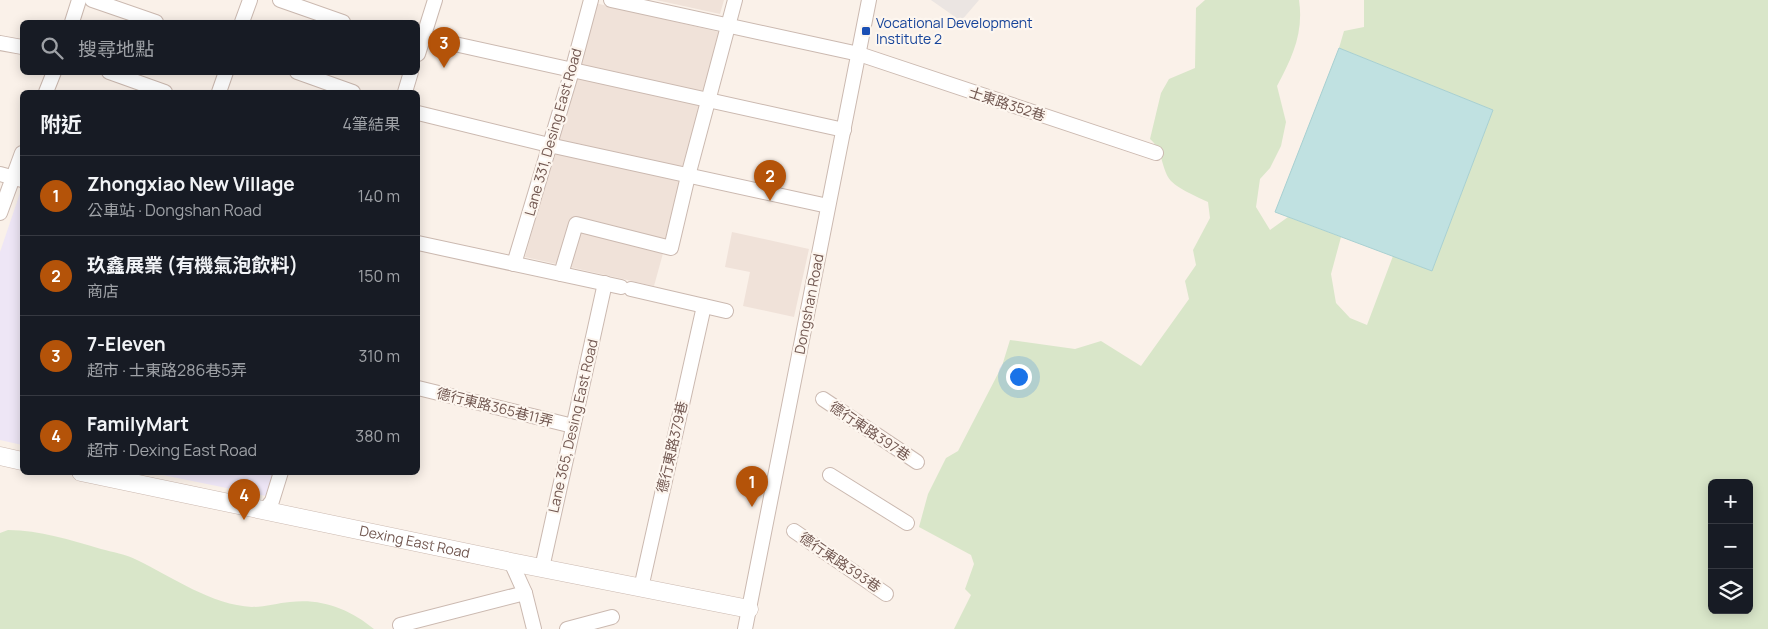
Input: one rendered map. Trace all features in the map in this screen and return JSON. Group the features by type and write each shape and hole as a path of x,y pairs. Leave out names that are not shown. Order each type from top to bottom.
{"street":[{"path":"73,20 79,0"},
{"path":"92,0 150,20"},
{"path":"243,20 250,0"},
{"path":"280,0 337,20"},
{"path":"420,45 435,0"},
{"name":"Lane 331, Desing East Road","path":"514,264 572,71 591,0"},
{"name":"士東路352巷","path":"611,0 858,54 1156,153"},
{"path":"561,274 576,224 671,248 688,176 735,0"},
{"name":"Dongshan Road","path":"745,629 869,0"},
{"path":"0,43 20,48"},
{"path":"420,48 572,71 844,130"},
{"path":"47,90 53,75"},
{"path":"117,75 159,90"},
{"path":"220,90 225,75"},
{"path":"305,75 347,90"},
{"path":"406,90 410,75"},
{"path":"420,113 550,145 828,206"},
{"path":"0,213 20,158"},
{"path":"420,243 726,311"},
{"name":"Lane 365, Desing East Road","path":"542,568 605,283"},
{"name":"德行東路379巷","path":"641,588 704,306"},
{"name":"德行東路365巷11弄","path":"420,388 573,426"},
{"name":"德行東路397巷","path":"823,399 917,462"},
{"path":"0,456 20,460"},
{"name":"Dexing East Road","path":"96,475 511,562 749,609"},
{"path":"265,510 272,501 280,475"},
{"path":"830,475 907,522"},
{"name":"德行東路393巷","path":"794,531 886,594"},
{"path":"511,562 525,593 534,629"},
{"path":"400,625 525,593"},
{"path":"567,629 612,618"}],"shaded area":[{"path":"656,0 724,0 720,14"},
{"path":"931,0 979,0 961,21"},
{"path":"595,3 719,32 654,286 525,257"},
{"path":"20,193 20,445 0,440 0,252"},
{"path":"732,232 809,249 794,317 743,306 750,272 725,267"},
{"path":"163,475 273,475 266,496"}],"green space":[{"path":"1205,0 1299,0 1300,23 1296,45 1277,86 1286,122 1281,146 1270,168 1260,179 1256,207 1270,230 1288,217 1341,237 1331,274 1336,303 1350,318 1367,325 1393,256 1432,271 1493,110 1339,48 1344,31 1364,27 1364,0 1768,0 1768,629 954,629 971,595 965,589 974,564 971,555 919,527 928,494 946,458 958,451 1002,366 1010,340 1075,349 1101,341 1141,366 1189,299 1185,281 1196,265 1193,250 1210,218 1208,202 1171,181 1157,147 1150,139 1161,93 1169,79 1195,68 1196,8"},
{"path":"8,530 20,530 55,536 128,556 207,596 222,601 252,607 302,601 335,606 355,616 374,629 0,629 0,533"}],"water":[{"path":"1339,48 1493,110 1432,271 1275,212"}],"place":[{"name":"Vocational Development Institute 2","path":"866,31"},
{"name":"7-Eleven","path":"444,68"},
{"name":"玖鑫展業 (有機氣泡飲料)","path":"770,201"},
{"name":"Zhongxiao New Village","path":"752,507"},
{"name":"FamilyMart","path":"244,520"}]}
